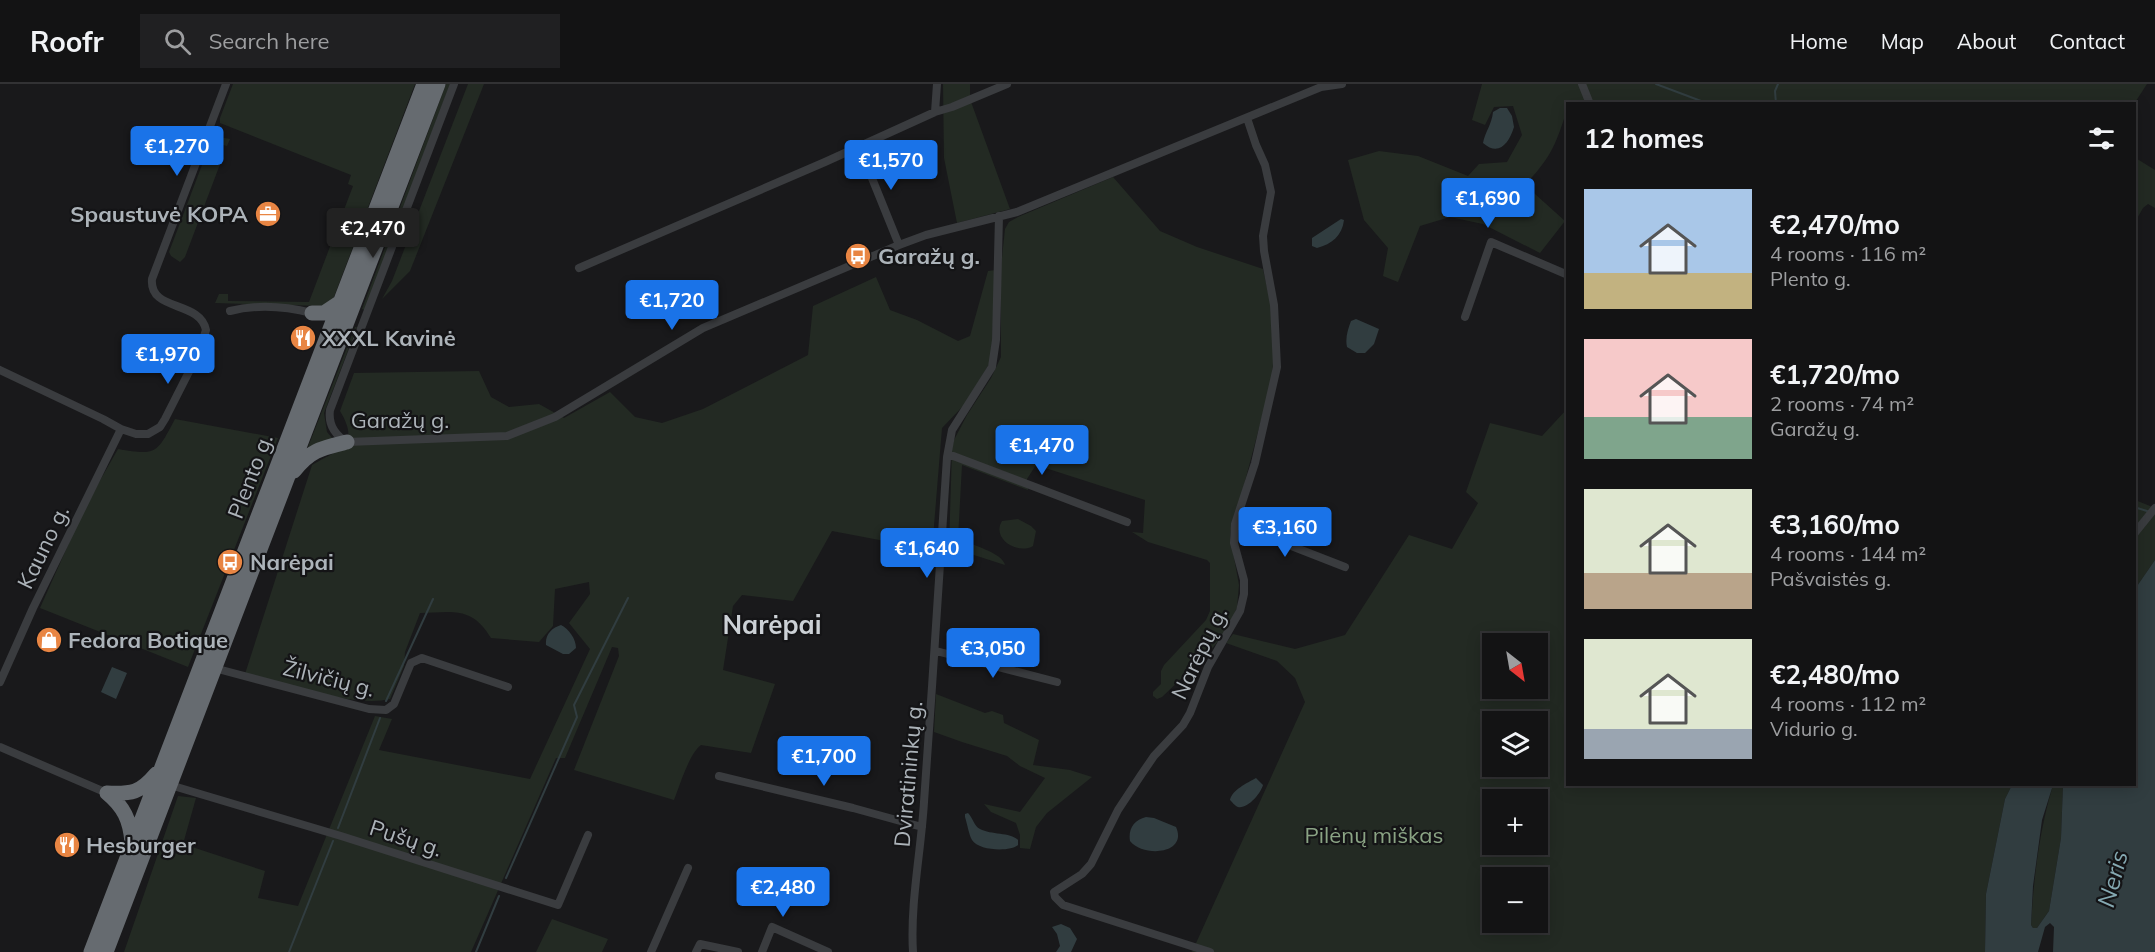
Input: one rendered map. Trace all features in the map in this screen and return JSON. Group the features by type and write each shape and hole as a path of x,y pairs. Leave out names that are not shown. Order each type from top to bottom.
{"highway":[{"name":"Plento g.","path":"92,952 424,84"},
{"name":"Plento g.","path":"106,952 438,84"},
{"path":"312,313 324,313 342,301"},
{"path":"312,313 321,321 328,340"},
{"path":"283,486 309,454 347,442"},
{"path":"107,793 122,794 140,790 162,767"},
{"path":"107,793 117,801 128,816 132,846"}],"street":[{"path":"0,370 121,429 136,434 148,434 160,427 199,352 206,330 199,316 157,297 152,290 152,279 226,84"},
{"name":"Garažų g.","path":"454,84 330,410 333,429 339,438 347,442 507,436 520,432 555,417 703,328 899,245 926,235 1017,212 1322,87 1342,84"},
{"path":"935,111 937,84"},
{"path":"579,268 858,147 935,111 952,107 1007,84"},
{"path":"1582,84 1589,102"},
{"name":"Narėpų g.","path":"1210,952 1063,905 1055,897 1054,892 1082,874 1091,864 1118,810 1141,775 1154,756 1183,725 1208,667 1233,627 1240,611 1244,580 1234,543 1235,525 1256,462 1277,368 1274,305 1264,244 1271,192 1265,165 1247,118"},
{"path":"858,147 899,245"},
{"name":"Dviratininkų g.","path":"910,951 936,651 948,454 952,430 992,367 996,340 999,216"},
{"path":"1465,317 1491,242 1566,274"},
{"path":"230,311 262,306 312,313"},
{"name":"Kauno g.","path":"0,682 33,608 121,429"},
{"path":"948,454 1127,522"},
{"path":"2136,532 2155,508"},
{"path":"1235,525 1345,567"},
{"path":"936,651 1058,682"},
{"name":"Žilvičių g.","path":"214,668 369,709 386,710 394,705 411,663 422,658 508,687"},
{"path":"0,747 107,793"},
{"path":"719,776 922,827"},
{"name":"Pušų g.","path":"170,785 341,836 558,905 588,836"},
{"path":"653,952 688,868"},
{"path":"762,952 772,927 828,952"},
{"path":"696,952 700,944 738,952"}],"green space":[{"path":"233,84 415,84 332,302 323,306 215,303 219,294 228,294 228,301 309,302 353,186 348,184 351,175 220,123"},
{"path":"446,84 450,84 365,310 362,309"},
{"path":"468,84 484,84 410,271 382,299 392,281"},
{"path":"943,84 970,84 970,99 1010,209 957,223 944,158"},
{"path":"1482,84 2147,84 2135,102 1566,102 1566,118 1557,139 1544,162 1525,185 1565,221 1540,253 1483,224 1450,217 1420,226 1398,282 1383,276 1388,248 1364,220 1348,160 1379,151 1418,156 1468,176 1479,164 1507,162 1522,135 1513,106 1494,107 1485,125 1472,120"},
{"path":"213,136 230,139 227,146 219,144 215,156 222,159 185,257 180,262 169,252"},
{"path":"2136,158 2155,170 2155,208 2148,204 2136,220"},
{"path":"1113,177 1160,231 1197,247 1263,269 1271,306 1274,350 1272,379 1230,536 1239,585 1237,607 1229,628 1210,651 1162,697 1157,699 1153,696 1153,692 1161,684 1161,671 1164,665 1206,620 1210,611 1210,563 1207,560 1148,542 1132,532 1143,533 1145,500 1036,465 1027,479 1028,490 962,465 958,539 992,553 999,557 1005,565 949,547 954,440 1001,357 1001,267 1005,229 1009,222 1018,217"},
{"path":"996,270 991,361 965,404 942,428 932,550 832,531 793,601 742,595 733,606 723,670 775,684 751,753 701,745 689,762 674,800 574,770 619,656 618,648 612,647 565,758 556,758 471,952 124,952 178,796 196,798 183,844 265,871 258,898 298,906 375,716 392,719 379,750 530,779 590,649 569,623 590,594 589,582 555,589 553,626 539,642 491,638 477,620 461,613 420,613 405,652 404,666 390,699 375,701 338,697 245,674 312,465 338,450 347,439 346,423 340,411 354,373 479,371 491,397 509,407 539,404 564,418 610,392 635,417 662,423 703,409 808,355 813,306 876,277 890,310 917,320 958,341 970,336 988,271"},
{"path":"355,327 357,327 324,413 327,432 334,440 306,452"},
{"name":"Pilėnų miškas","path":"1566,410 1566,786 2012,786 2005,799 1986,894 1985,952 1192,952 1305,702 1295,678 1277,661 1226,643 1233,634 1295,649 1345,635 1409,535 1452,549 1478,503 1466,492 1490,423 1542,436"},
{"path":"175,419 278,438 188,667 40,608 86,505 118,449 148,452 154,449 164,439"},
{"path":"2136,500 2155,508 2155,560 2136,588"},
{"path":"1018,519 1036,531 1033,546 1014,547 1008,544 1000,534 1002,521"},
{"path":"936,694 985,713 992,711 1003,715 1004,723 1039,740 1033,765 1070,770 1092,777 1047,813 1036,827 1030,849 1020,848 1020,835 1016,823 991,812 984,804 1020,812 1045,778 1020,766 1007,756 934,732"},
{"path":"2053,786 2063,786 2061,838 2049,911 2037,928 2033,928 2031,925 2034,889 2044,820"},
{"path":"552,919 608,939 602,952 536,952"}],"water":[{"path":"1500,108 1507,108 1512,116 1514,127 1506,143 1494,149 1483,143 1493,112"},
{"path":"1341,219 1344,220 1343,226 1332,242 1317,248 1312,246 1312,238"},
{"path":"1356,319 1379,329 1374,344 1365,353 1357,353 1347,347 1349,327 1351,321"},
{"name":"Neris","path":"2155,560 2155,952 2053,952 2054,927 2050,923 2045,927 2038,952 1985,952 1986,894 2005,799 2012,786 2053,786 2042,820 2033,886 2031,925 2037,928 2049,911 2061,838 2063,786 2136,786 2136,588"},
{"path":"561,625 575,641 576,648 569,654 563,654 546,645 550,632"},
{"path":"112,667 127,673 116,699 101,692"},
{"path":"1256,778 1263,785 1260,792 1246,806 1236,806 1230,800 1231,796 1240,787"},
{"path":"968,813 980,829 1015,837 1018,845 1008,849 995,849 976,844 971,838 965,817"},
{"path":"1146,817 1176,827 1178,836 1176,843 1170,848 1154,851 1145,850 1130,841 1133,826 1138,820"},
{"path":"1061,924 1070,928 1077,939 1071,952 1056,952 1060,946 1057,934 1052,927"}],"waterway":[{"path":"1656,84 1704,102"},
{"path":"1776,102 1775,91 1778,84"},
{"path":"2136,508 2147,511"},
{"path":"506,878 577,717 574,705 628,598"},
{"path":"386,701 433,599"},
{"path":"338,828 380,718"},
{"path":"289,952 333,841"},
{"path":"476,952 499,896"}],"place":[{"name":"Spaustuvė KOPA","path":"268,214"},
{"name":"Garažų g.","path":"858,256"},
{"name":"XXXL Kavinė","path":"303,338"},
{"name":"Narėpai","path":"230,562"},
{"name":"Fedora Botique","path":"49,640"},
{"name":"Hesburger","path":"67,845"}],"district":[{"name":"Narėpai","path":"772,625"}]}
